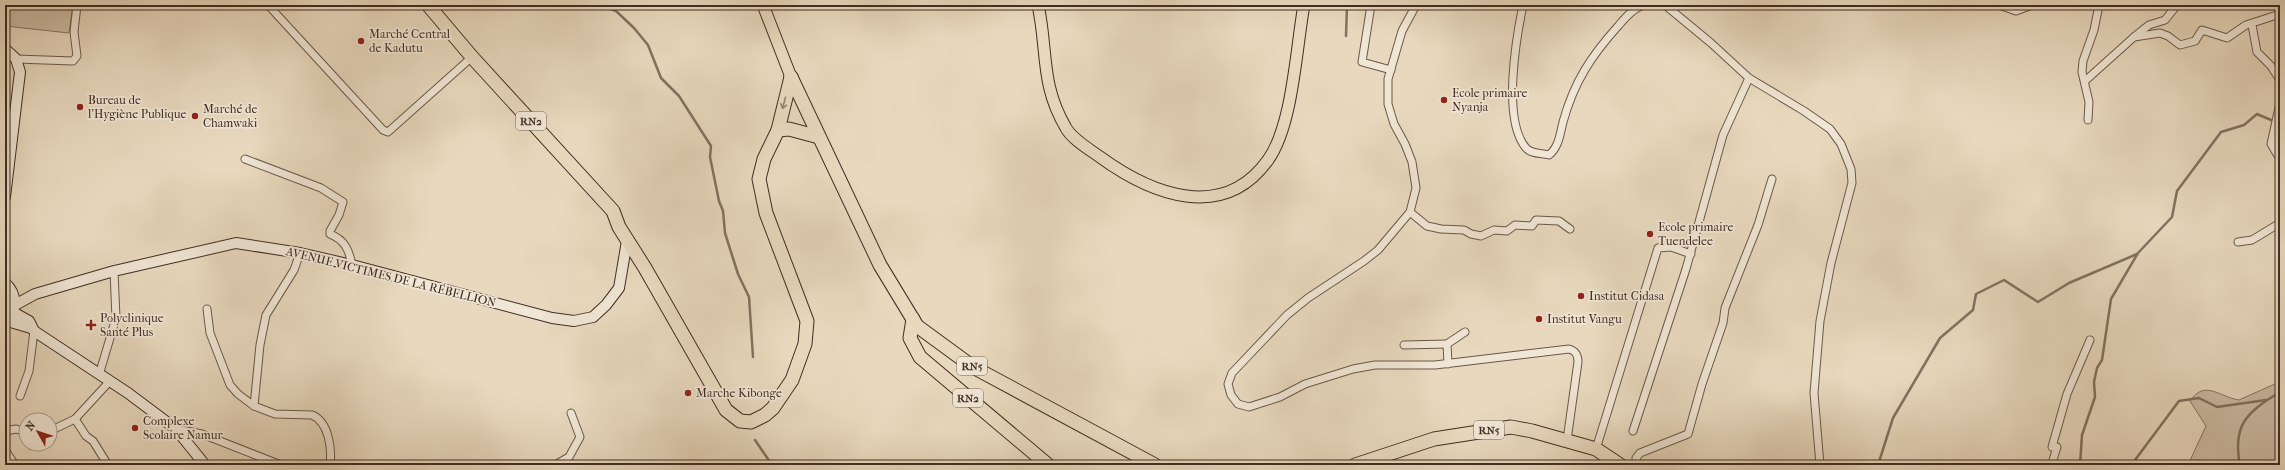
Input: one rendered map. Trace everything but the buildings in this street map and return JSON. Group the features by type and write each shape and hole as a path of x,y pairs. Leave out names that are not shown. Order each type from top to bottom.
{"highway":[{"name":"RN2","path":"428,5 472,57 613,211 627,241 645,268 726,410 740,421 751,422 765,415 773,408 792,380 805,344 807,321 784,262 761,192 760,179 763,165 778,130 791,77"},
{"path":"791,77 880,264 913,319"},
{"path":"778,130 789,129 819,137"},
{"name":"RN2","path":"913,319 910,338 920,357 1048,465"},
{"name":"RN5","path":"913,319 917,326 973,367 1154,465"},
{"name":"RN5","path":"1355,465 1434,439 1511,427 1567,440 1596,450 1620,465"}],"main road":[{"path":"763,5 791,77"},
{"path":"1038,5 1042,25 1047,78 1051,96 1067,130 1112,166 1140,182 1181,196 1204,199 1230,192 1249,180 1268,161 1276,148 1286,113 1304,5"}],"street":[{"path":"16,59 73,61 77,56 74,32 77,5"},
{"path":"268,5 383,130 388,132 472,57"},
{"path":"1371,5 1362,62 1390,70"},
{"path":"1416,5 1402,31 1388,79 1388,104 1394,124 1405,144 1412,162 1416,188 1410,212 1378,250 1308,298 1287,315 1232,373 1228,384 1231,395 1238,404 1249,407 1280,397 1305,384 1353,369 1375,365 1448,364 1559,349 1574,350 1578,355 1578,362 1567,440"},
{"path":"1523,5 1512,70 1514,114 1519,136 1526,148 1534,152 1549,155 1554,151 1559,140 1569,101 1583,70 1597,49 1627,16 1641,5 1645,5"},
{"path":"1665,5 1711,43 1749,78 1804,111 1830,129 1841,144 1851,169 1852,183 1831,263 1820,321 1814,393 1820,465"},
{"path":"1999,5 2016,11 2032,5"},
{"path":"2088,120 2089,102 2082,72 2083,61 2094,30 2099,5"},
{"path":"2085,81 2149,24 2165,20 2177,5"},
{"path":"2134,37 2160,33 2168,36 2180,46 2195,41 2202,30 2227,38 2246,25 2252,25 2280,14"},
{"path":"2252,25 2257,52 2271,66 2280,80"},
{"path":"5,49 16,59 20,72 8,153 5,197"},
{"path":"1633,431 1691,254 1724,135 1749,78"},
{"path":"2280,103 2278,123 2272,144 2280,159"},
{"path":"245,159 322,188 343,202 339,215 330,230 330,234 342,240 349,250 352,265"},
{"path":"1638,465 1636,458 1640,452 1688,434 1702,384 1723,323 1725,308 1758,225 1772,179"},
{"path":"1410,212 1427,226 1441,229 1464,230 1481,236 1494,230 1507,231 1515,225 1532,226 1536,220 1560,221 1570,229"},
{"path":"2238,242 2252,240 2280,223"},
{"name":"AVENUE VICTIMES DE LA RÉBELLION","path":"35,294 114,272 236,243 300,253 352,265 552,318 574,321 593,316 606,306 619,288 627,241"},
{"path":"1596,450 1658,248 1671,247 1691,254"},
{"path":"254,406 260,345 266,316 291,276 300,253"},
{"path":"99,375 116,318 114,272"},
{"path":"5,283 13,294 14,308 29,321 32,329 29,371 20,396"},
{"path":"13,294 23,292 35,294"},
{"path":"35,294 14,308 6,322 32,329 110,381 176,429 205,465"},
{"path":"207,308 210,333 230,385 254,406 275,414 312,415 318,417 326,430 331,456 330,465"},
{"path":"1404,345 1446,344 1465,332"},
{"path":"2056,465 2053,460 2056,447 2052,447 2055,434 2067,394 2090,340"},
{"path":"1446,344 1448,364"},
{"path":"58,428 75,419 110,381"},
{"path":"555,465 569,457 580,437 570,413"},
{"path":"75,419 86,436 93,441 108,465"},
{"path":"176,429 202,434 282,465"},
{"path":"5,431 18,430"},
{"path":"5,450 15,465"}],"shaded area":[{"path":"5,5 73,5 69,33 5,26"},
{"path":"2280,378 2280,465 2188,465 2206,426 2190,401 2196,395 2201,391 2207,390 2239,400 2277,383"}],"waterway":[{"path":"600,5 616,11 634,28 648,45 661,78 679,96 711,146 710,157 719,201 723,211 725,233 738,274 749,297 753,357"},
{"path":"1346,36 1347,5"},
{"path":"2080,465 2082,435 2095,397 2094,382 2097,368 2102,360 2111,299 2138,253 2172,217 2177,191 2221,132 2244,125 2257,114 2278,123 2280,122"},
{"path":"1878,465 1893,418 1940,338 1973,310 1976,294 2004,280 2038,302 2069,283 2137,254"},
{"path":"2240,465 2238,451 2240,430 2251,413 2268,399 2280,392"},
{"path":"2134,465 2135,460 2179,401 2199,398 2217,407 2266,400"},
{"path":"755,440 772,465"}],"place":[{"name":"Marché Central de Kadutu","path":"361,41"},
{"name":"Ecole primaire Nyanja","path":"1444,100"},
{"name":"Bureau de l'Hygiène Publique","path":"80,107"},
{"name":"Marché de Chamwaki","path":"195,116"},
{"name":"Ecole primaire Tuendelee","path":"1650,234"},
{"name":"Institut Cidasa","path":"1581,296"},
{"name":"Institut Vangu","path":"1539,319"},
{"name":"Polyclinique Santé Plus","path":"91,325"},
{"name":"Marche Kibonge","path":"688,393"},
{"name":"Complexe Scolaire Namur","path":"135,428"}]}
